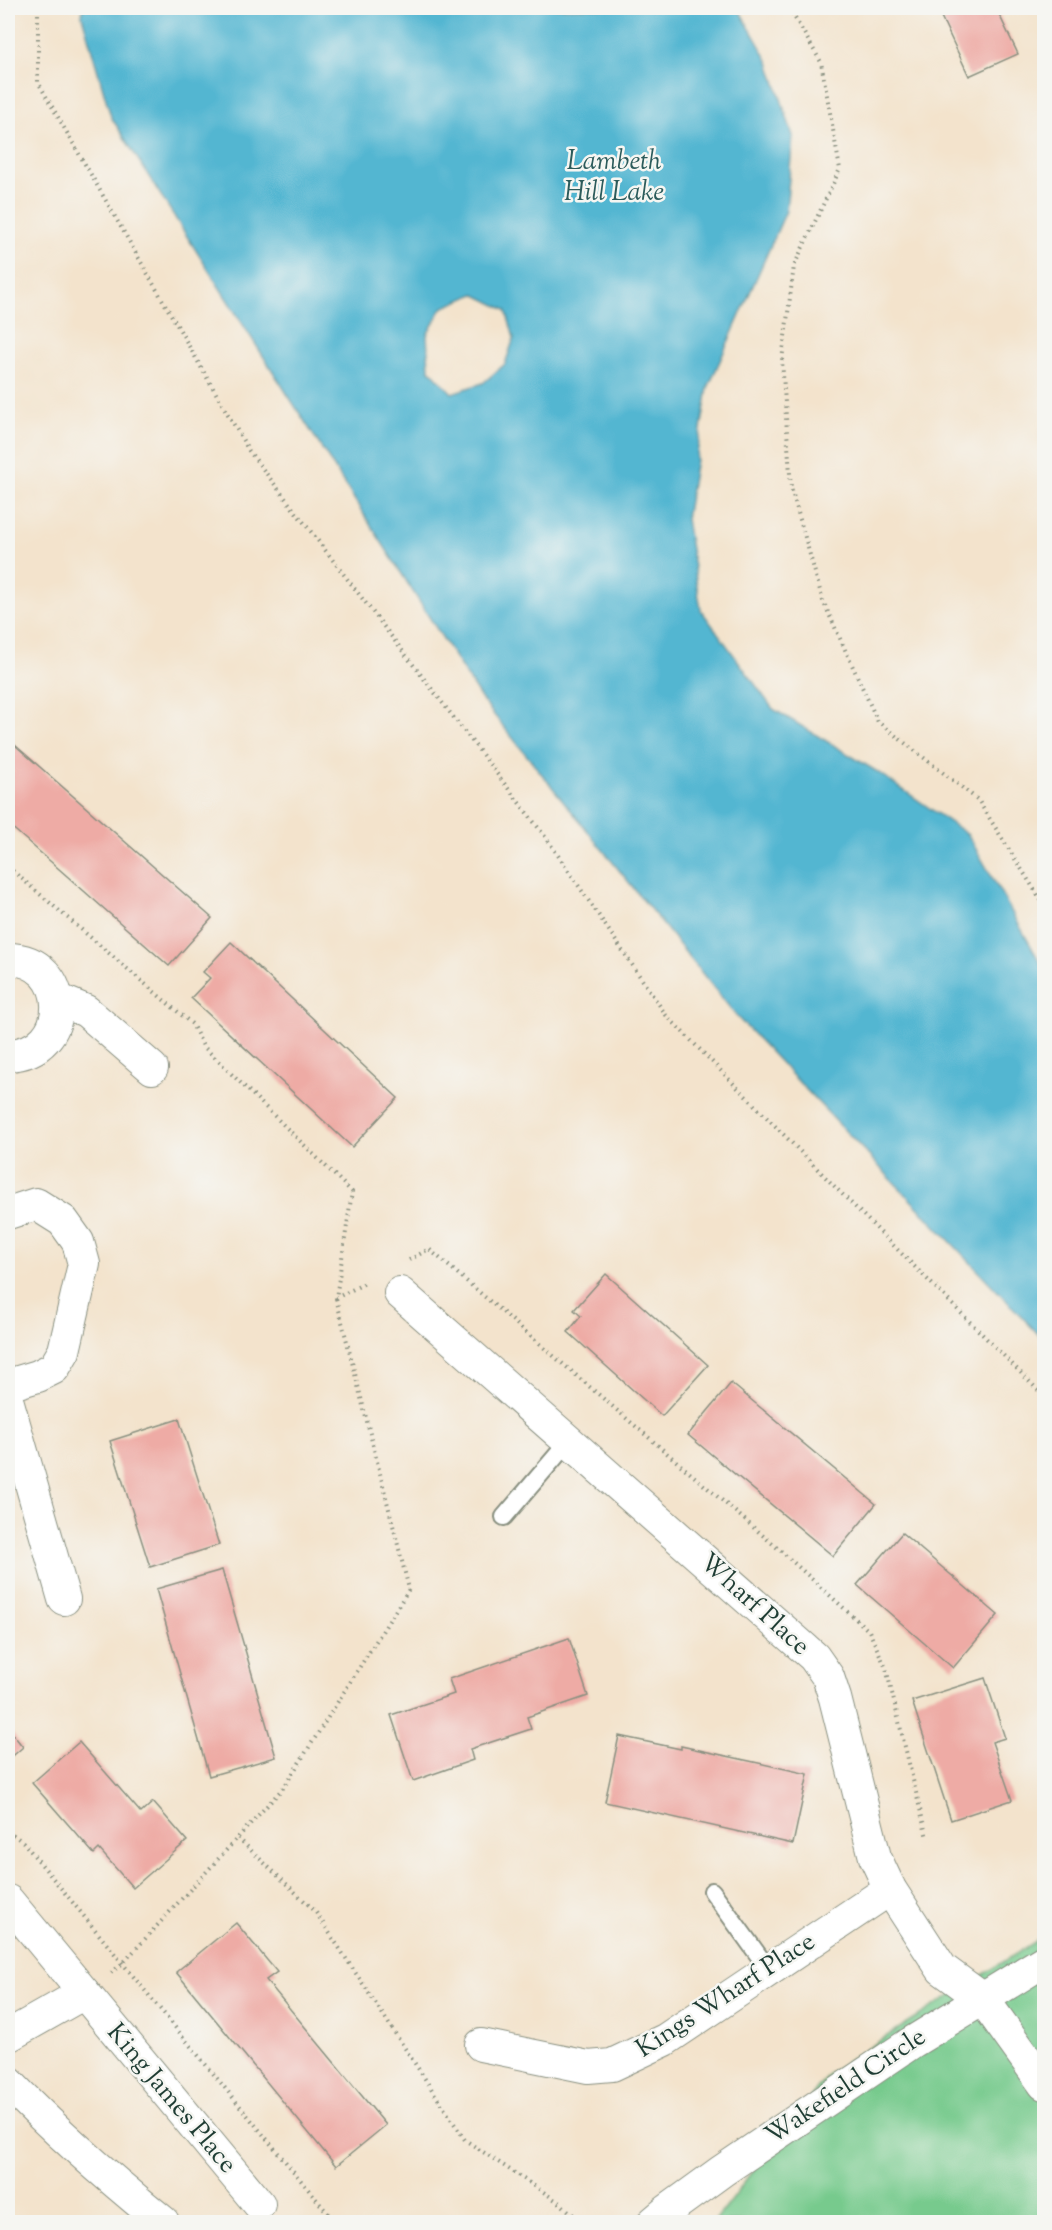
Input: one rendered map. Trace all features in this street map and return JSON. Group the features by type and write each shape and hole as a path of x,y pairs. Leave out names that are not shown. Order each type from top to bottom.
{"street":[{"path":"8,959 31,963 44,973 57,999 57,1014 53,1028 44,1041 32,1050 8,1054"},
{"path":"57,999 86,1011 152,1068"},
{"path":"8,1213 36,1204 63,1221 78,1242 84,1264 64,1351 54,1368 38,1376 8,1385"},
{"name":"Wharf Place","path":"388,1285 814,1657 828,1677 835,1698 876,1857 890,1889 942,1969 983,1999 1044,2085"},
{"path":"8,1403 64,1599"},
{"name":"Kings Wharf Place","path":"481,2045 588,2067 612,2066 665,2040 890,1889"},
{"name":"King James Place","path":"8,1901 259,2204"},
{"name":"Wakefield Circle","path":"654,2223 722,2170 911,2043 1044,1961"},
{"path":"8,2036 84,1993"},
{"path":"8,2082 101,2171 163,2223"}],"lane":[{"path":"504,1517 569,1441"},
{"path":"712,1892 769,1970"}],"path":[{"path":"38,8 38,82 249,451 547,839 666,1016 1044,1396"},
{"path":"789,8 821,62 840,169 794,266 782,360 791,488 823,601 878,722 978,800 1044,905"},
{"path":"8,867 192,1024 203,1046 352,1192 336,1298 409,1589 284,1787 123,1963"},
{"path":"408,1260 429,1249 781,1551 869,1631 886,1668 927,1838"},
{"path":"336,1298 388,1285"},
{"path":"8,1831 23,1842 334,2223"},
{"path":"238,1838 315,1911 465,2140 560,2203 581,2223"}],"green space":[{"path":"1044,1936 1044,2222 714,2222 829,2073"}],"water":[{"name":"Lambeth Hill Lake","path":"83,8 738,8 769,62 793,136 786,211 708,388 686,519 701,610 773,709 876,771 968,835 1044,969 1044,1340 739,1019 482,700 111,117 82,16","holes":["474,294 506,310 514,338 505,364 483,383 452,393 429,369 427,335 442,308"]}],"building":[{"path":"937,8 996,8 1018,54 969,76"},
{"path":"8,739 212,918 169,966 8,824"},
{"path":"231,942 398,1098 352,1147 191,998 210,978 203,972"},
{"path":"606,1274 708,1365 662,1416 568,1332 581,1316 574,1310"},
{"path":"731,1383 876,1504 833,1556 688,1435"},
{"path":"179,1419 219,1545 150,1567 110,1441"},
{"path":"902,1533 998,1615 953,1668 857,1585"},
{"path":"222,1570 276,1757 209,1776 156,1589"},
{"path":"569,1638 588,1696 527,1717 531,1729 470,1749 473,1760 413,1781 391,1715 454,1694 449,1679"},
{"path":"985,1678 1005,1738 992,1742 1012,1800 951,1820 912,1701"},
{"path":"8,1728 23,1747 8,1760"},
{"path":"619,1736 681,1749 681,1746 808,1774 793,1844 605,1802"},
{"path":"79,1742 141,1813 153,1802 187,1841 133,1888 99,1849 94,1854 32,1783"},
{"path":"236,1923 277,1972 266,1980 386,2125 336,2166 176,1972"}]}
